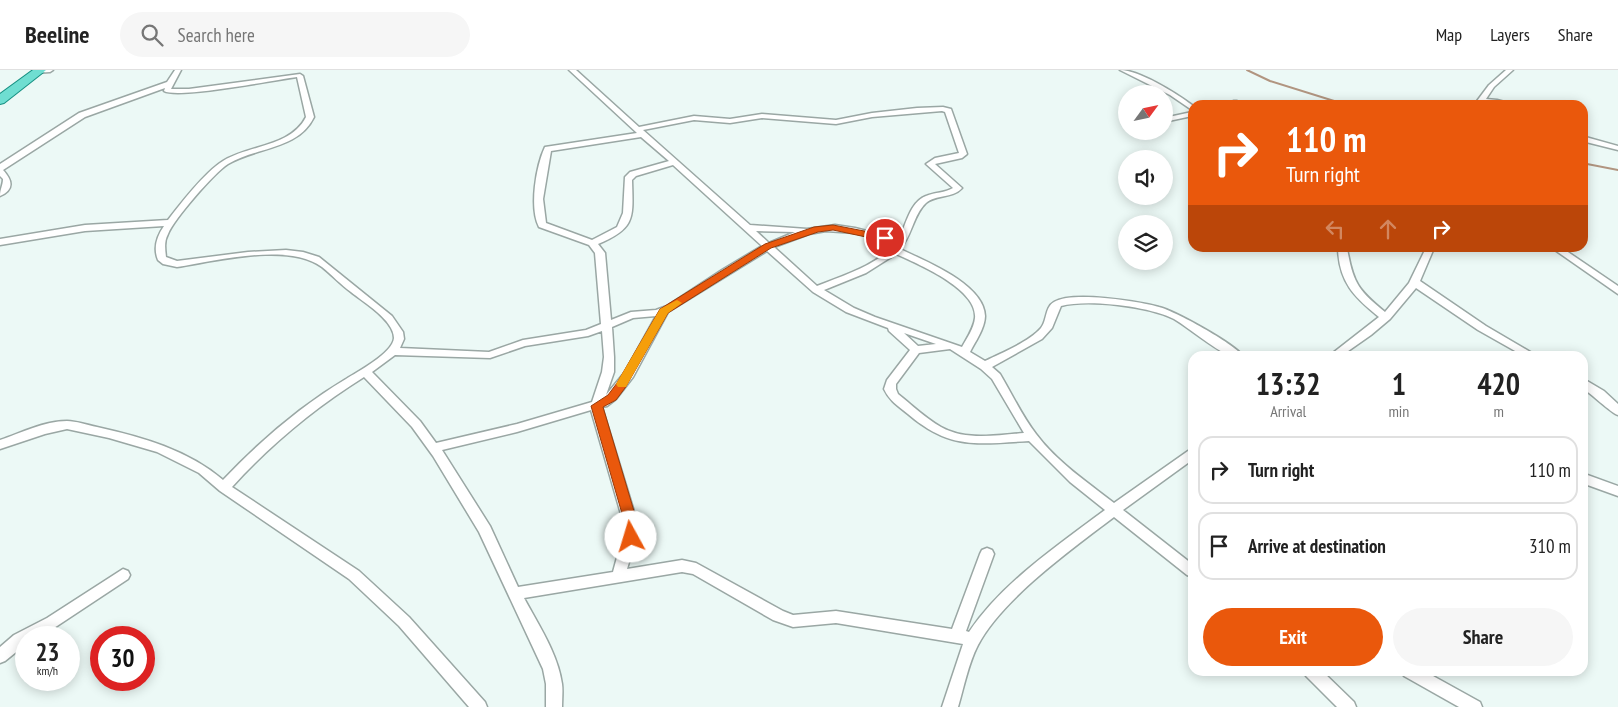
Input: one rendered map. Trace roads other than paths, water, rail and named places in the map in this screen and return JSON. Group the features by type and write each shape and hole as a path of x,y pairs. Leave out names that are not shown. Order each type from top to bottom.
{"main road":[{"path":"0,100 38,71"}],"street":[{"path":"38,71 50,70"},
{"path":"178,70 169,84 168,91 180,92 298,75 300,76 310,117 307,124 298,132 223,164 169,223 160,246 161,258 166,262 176,264 277,252 301,254 317,259 381,310 394,325 399,337 399,344 392,351 269,444 248,462 224,488"},
{"path":"572,70 816,290 850,310 887,325 953,346 985,366 996,377 1032,437 1059,465 1188,568"},
{"path":"1124,70 1172,94 1188,105"},
{"path":"1484,100 1491,86 1510,70"},
{"path":"0,193 7,184 7,179 0,170 82,114 169,84"},
{"path":"619,575 632,528 596,406 608,372 609,357 600,253 592,243 547,228 540,222 542,176 547,150 642,132 694,118 730,121 762,116 836,122 917,110 947,110 962,154 959,157 936,160 930,164 958,188 951,193 932,196 922,202 898,246 882,261 816,290"},
{"path":"1173,118 1188,115"},
{"path":"1588,140 1618,148"},
{"path":"592,243 620,230 623,226 628,203 628,179 632,174 674,162"},
{"path":"0,242 85,228 169,223"},
{"path":"749,228 788,230 833,228 898,246 944,275 977,302 980,316 974,335 964,352"},
{"path":"392,351 490,356 523,343 588,333 631,315 664,311 768,246 817,229"},
{"path":"1343,252 1350,285 1357,294 1386,317"},
{"path":"1342,351 1373,330 1386,317 1414,282 1428,252"},
{"path":"1563,252 1618,292"},
{"path":"1414,282 1482,328 1523,351"},
{"path":"985,366 1038,337 1047,328 1053,309 1057,304 1072,300 1108,301 1156,309 1177,317 1230,351"},
{"path":"434,448 596,406 612,397 664,311"},
{"path":"887,325 916,350"},
{"path":"953,346 916,350 891,383 890,389 893,396 936,430 960,438 1032,437"},
{"path":"365,371 403,409 434,448 485,530 514,594 540,643 554,684 554,707"},
{"path":"1588,386 1600,394 1618,411"},
{"path":"0,444 67,425 109,434 162,449 203,470 224,488 354,575 372,590 441,661 480,707"},
{"path":"950,707 973,639 987,619 1014,589 1113,509 1188,457"},
{"path":"1588,480 1618,491"},
{"path":"957,635 988,554"},
{"path":"514,594 682,566 696,569 778,616 793,621 836,617 973,639"},
{"path":"0,656 19,640 52,622 123,575"},
{"path":"1316,676 1348,707"},
{"path":"1418,676 1474,707"}],"waterway":[{"path":"1247,70 1270,81 1331,100"},
{"path":"1588,164 1618,170"}]}
